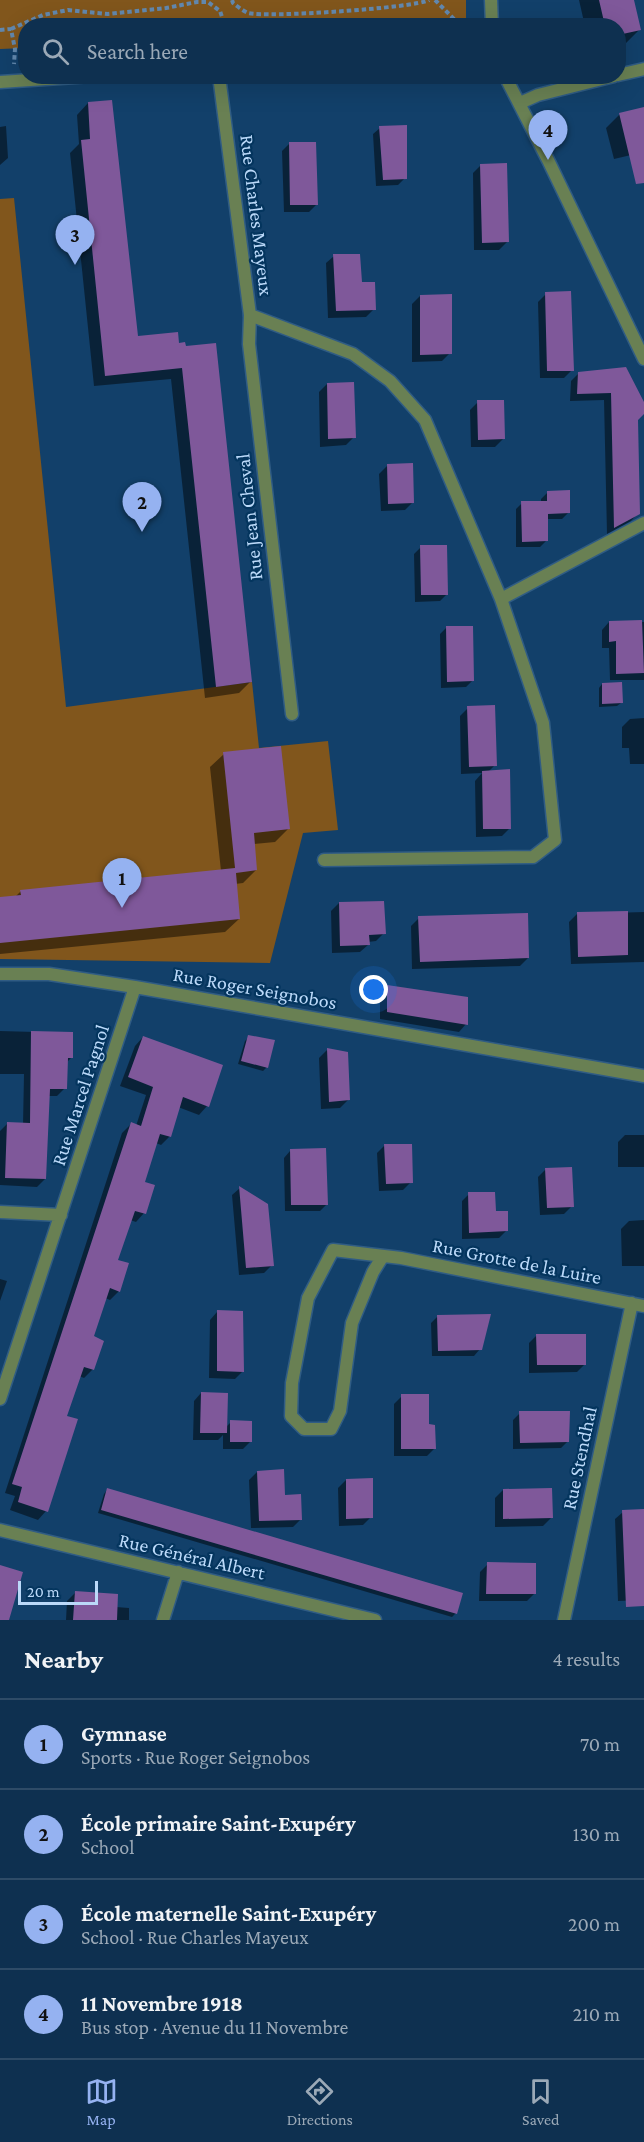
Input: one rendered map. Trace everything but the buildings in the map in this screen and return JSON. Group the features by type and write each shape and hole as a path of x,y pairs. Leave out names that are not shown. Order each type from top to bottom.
{"street":[{"path":"491,0 492,18"},
{"path":"626,74 644,69"},
{"path":"0,82 18,81"},
{"name":"Rue Charles Mayeux","path":"220,84 250,315 353,354 390,381 425,420 501,599 543,723 555,840 533,857 324,860"},
{"path":"509,84 644,359"},
{"path":"520,104 538,95 583,84"},
{"name":"Rue Jean Cheval","path":"250,315 249,344 291,714"},
{"path":"501,599 644,523"},
{"name":"Rue Roger Seignobos","path":"0,974 49,974 135,987 644,1076"},
{"name":"Rue Marcel Pagnol","path":"0,1399 135,987"},
{"path":"0,1212 61,1215"},
{"name":"Rue Grotte de la Luire","path":"383,1256 373,1272 352,1323 340,1411 331,1429 304,1429 291,1416 291,1383 308,1298 333,1250 383,1256 638,1305"},
{"name":"Rue Stendhal","path":"564,1620 638,1305"},
{"name":"Rue Général Albert","path":"0,1530 375,1620"},
{"path":"163,1620 178,1572"}],"path":[{"path":"232,0 249,13 276,14 393,8 423,4 429,0"},
{"path":"435,0 453,18"},
{"path":"36,18 68,10 108,14 166,8 197,2 208,2 220,11 222,18"},
{"path":"0,30 18,26"},
{"path":"11,29 15,49 13,81"}],"shaded area":[{"path":"0,0 466,0 466,18 18,18 18,48 0,49"},
{"path":"14,198 66,707 252,682 259,748 328,741 338,830 303,833 270,963 0,959 0,199"}],"place":[{"name":"11 Novembre 1918","path":"548,160"},
{"name":"École maternelle Saint-Exupéry","path":"75,265"},
{"name":"École primaire Saint-Exupéry","path":"142,532"},
{"name":"Gymnase","path":"122,908"}]}
